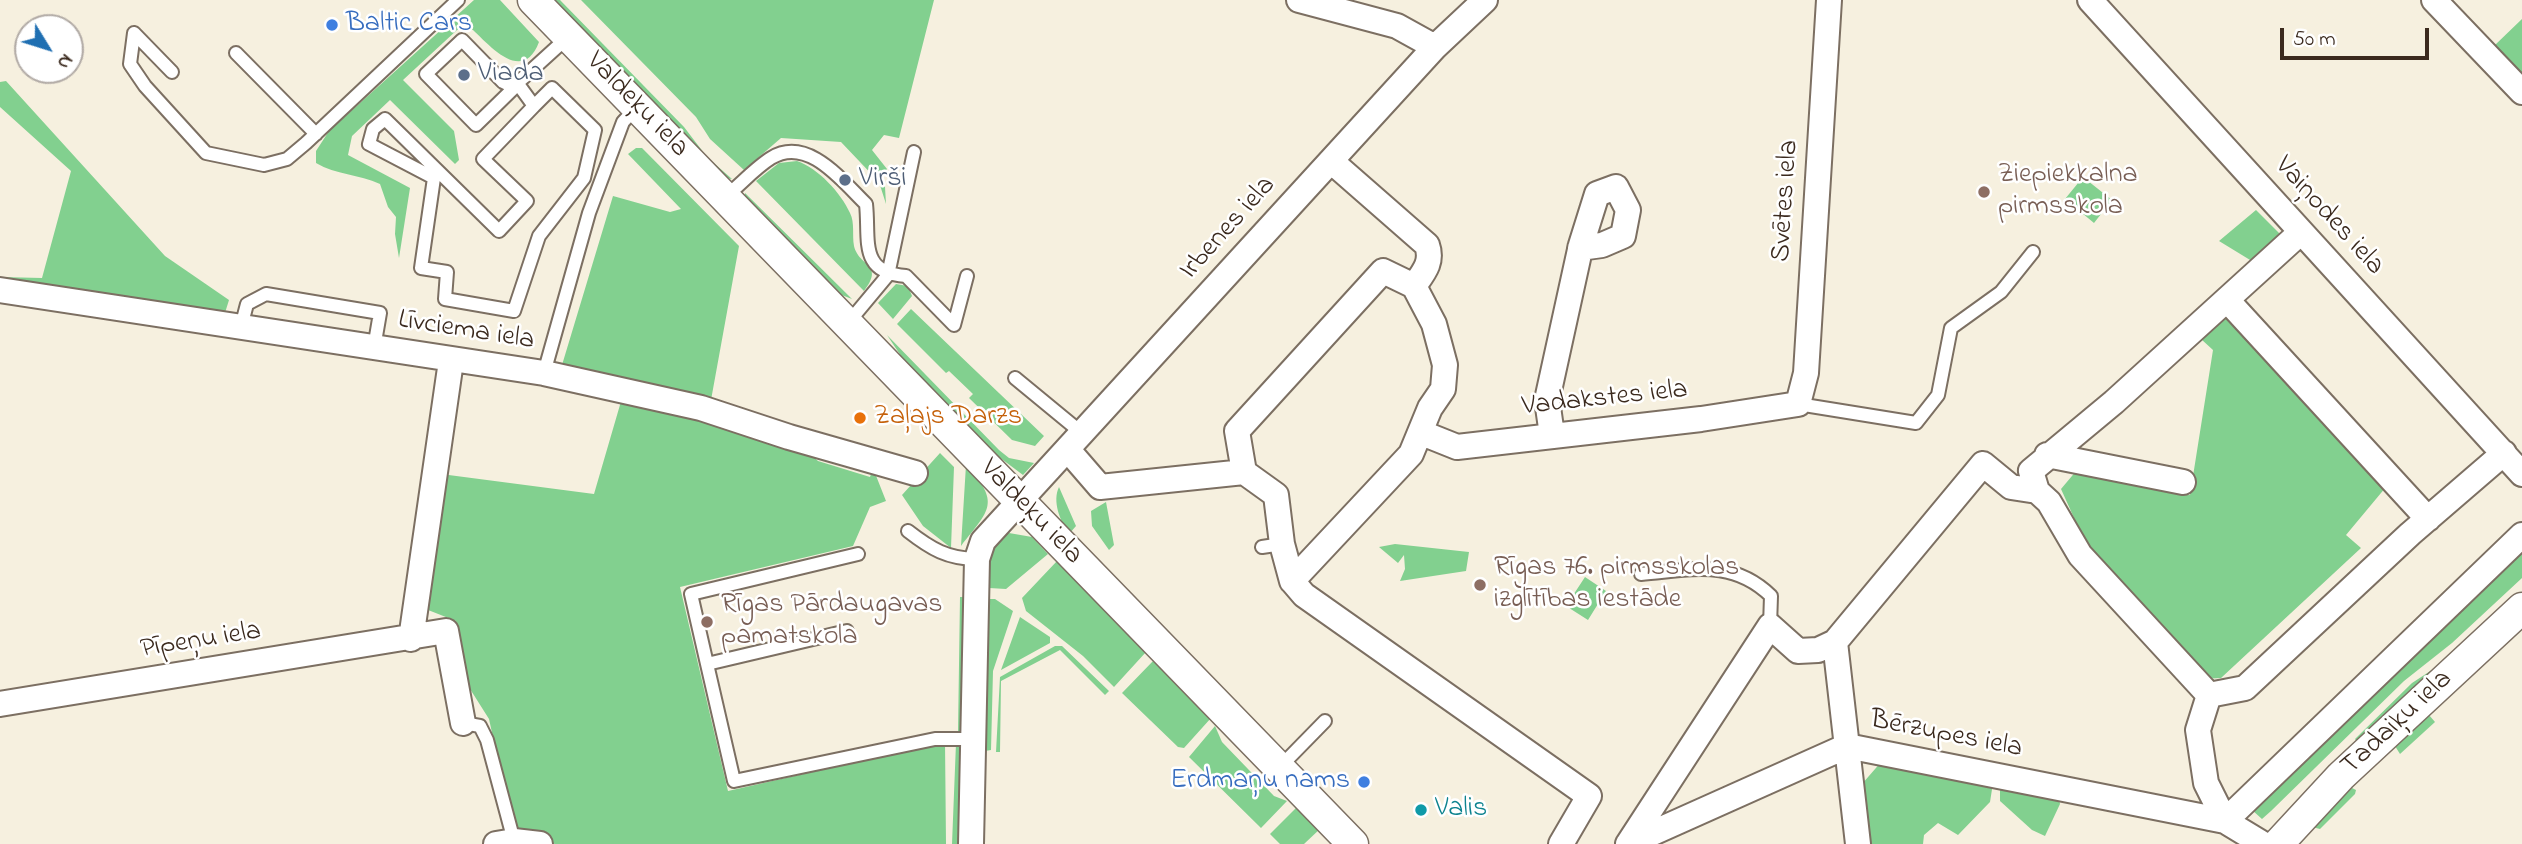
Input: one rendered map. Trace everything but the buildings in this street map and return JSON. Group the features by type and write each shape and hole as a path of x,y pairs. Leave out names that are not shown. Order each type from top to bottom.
{"street":[{"name":"Valdeķu iela","path":"533,0 1353,844"},
{"path":"1299,0 1397,26 1435,47"},
{"name":"Irbenes iela","path":"977,559 983,541 1435,47 1485,0"},
{"name":"Svētes iela","path":"1798,404 1806,373 1829,0"},
{"name":"Vaiņodes iela","path":"2090,0 2522,474"},
{"path":"2434,0 2522,92"},
{"path":"1331,162 1427,245 1429,264 1415,286"},
{"path":"2209,695 2080,555 2049,502 2037,491 2031,471 2047,454 2114,402 2301,232"},
{"path":"1552,435 1547,400 1580,248"},
{"path":"1244,472 1237,431 1383,271 1415,286 1434,324 1445,365 1443,389 1430,408 1422,433 1411,453 1292,581"},
{"name":"Līvciema iela","path":"0,290 451,361 544,373 701,408 789,437 915,472"},
{"path":"2227,300 2428,519"},
{"path":"411,639 451,361"},
{"name":"Vadakstes iela","path":"1422,433 1457,447 1701,419 1798,404"},
{"path":"1075,442 1100,487 1244,472 1276,495 1272,546 1292,581 1304,595 1589,796 1562,844"},
{"path":"2209,695 2245,688 2428,519 2504,453"},
{"path":"2047,454 2183,481"},
{"path":"1628,844 1770,626 1798,651 1818,650 1835,642 1983,464 2011,487 2037,491"},
{"path":"2209,695 2198,730 2206,783 2225,821 2522,535"},
{"path":"971,844 977,559"},
{"name":"Tadaiķu iela","path":"2278,844 2341,776 2522,608"},
{"name":"Pīpeņu iela","path":"0,704 411,639 446,631 463,723"},
{"path":"1835,642 1858,844"},
{"name":"Bērzupes iela","path":"1628,844 1847,746 2225,821 2263,844"},
{"path":"505,842 540,844"}],"lane":[{"path":"173,72 134,33 130,64 145,86 206,153 264,165 287,159 458,0"},
{"path":"518,84 508,86 462,40 426,74 476,125 568,37"},
{"path":"236,53 316,134"},
{"path":"518,84 534,106"},
{"path":"552,88 595,130 584,178 539,236 514,311 445,299 447,272 421,268 434,178 369,144 373,129 385,119 499,231 527,201 483,159 534,106 552,88"},
{"path":"544,373 589,213 623,122 637,107"},
{"path":"725,198 772,157 794,151 823,163 866,205 866,244 871,258 888,275 905,276 954,325 967,276"},
{"path":"848,324 888,275 914,152"},
{"path":"1798,404 1916,423 1938,395 1951,328 2001,292 2033,252"},
{"path":"241,327 247,304 266,294 380,313 374,348"},
{"path":"1015,378 1075,442"},
{"path":"908,531 931,549 956,559 977,559"},
{"path":"858,554 691,594 734,781 935,739 973,739"},
{"path":"1641,574 1720,568 1753,579 1771,596 1770,626"},
{"path":"707,664 847,631"},
{"path":"1279,769 1325,721"},
{"path":"463,723 480,726 487,740 505,842"}],"green space":[{"path":"474,0 500,0 539,42 532,54 524,60 516,61 498,52 473,30 457,30 403,80 454,131 459,160 455,164 390,100 352,136 348,155 410,188 399,258 395,234 396,217 388,207 380,184 316,163 316,151 329,131"},
{"path":"550,0 560,0 684,127 707,157 732,179 725,178"},
{"path":"581,0 934,0 899,138 884,135 872,150 887,169 881,179 885,187 886,204 879,182 841,142 781,138 744,170 710,139 696,117"},
{"path":"2522,19 2522,78 2494,52 2498,47 2495,45"},
{"path":"6,81 165,256 229,300 224,316 0,283 0,277 42,278 71,171 0,107 0,82"},
{"path":"636,148 642,148 739,246 711,400 562,365 613,196 670,212 681,209 628,154"},
{"path":"797,161 813,169 828,182 850,213 854,246 871,270 870,282 864,291 756,181 779,163"},
{"path":"2083,177 2112,200 2094,223 2065,199"},
{"path":"745,193 852,299 839,294 745,199"},
{"path":"2256,210 2282,236 2255,263 2219,241"},
{"path":"896,284 908,286 912,296 893,319 878,303"},
{"path":"911,309 1044,436 1035,446 1012,440 969,398 973,394 949,371 946,373 897,324"},
{"path":"2230,312 2386,487 2346,535 2361,548 2221,678 2202,679 2093,560 2061,489 2077,470 2190,495 2213,350 2201,339"},
{"path":"887,335 999,450 1009,458 1034,463 1023,475 995,454 905,362"},
{"name":"Rīgas Pārdaugavas pamatskola","path":"622,398 809,453 818,461 870,477 873,468 886,501 870,507 853,546 680,587 728,791 945,742 946,844 555,844 515,837 489,719 465,681 456,621 423,608 441,474 594,494"},
{"path":"940,453 954,467 951,548 923,526 902,495"},
{"path":"966,465 984,488 987,506 985,514 961,546"},
{"path":"1059,487 1076,526 1069,534 1058,511 1056,498"},
{"path":"1106,502 1114,545 1109,550 1092,526 1091,511"},
{"path":"1009,533 1032,537 1048,554 1006,589 989,588 993,549 1002,537"},
{"path":"1395,544 1469,552 1466,571 1400,581 1405,569 1404,555 1398,563 1379,547"},
{"path":"2522,547 2522,578 2452,643 2404,681 2262,819 2252,810"},
{"path":"1057,561 1146,652 1114,687 1083,656 1026,611 1022,598"},
{"path":"1585,577 1606,591 1588,620 1566,606"},
{"path":"960,597 968,597 965,732 958,732"},
{"path":"987,599 995,599 1013,611 993,671 991,750 985,751"},
{"path":"1020,617 1050,637 1050,643 1001,670"},
{"path":"1055,646 1062,646 1109,691 1105,695 1060,650 1001,681 1000,752 996,752 1000,677"},
{"path":"1154,660 1211,718 1184,748 1178,747 1122,693"},
{"path":"2444,662 2357,742 2355,739 2412,683"},
{"path":"2429,715 2435,722 2400,754 2395,746"},
{"path":"1215,726 1222,742 1274,796 1287,801 1261,828 1189,757"},
{"path":"956,743 964,748 962,844 952,844"},
{"path":"1882,761 1993,783 1990,802 1958,835 1938,823 1924,835 1923,844 1866,844 1862,784"},
{"path":"2000,785 2059,799 2060,804 2045,836 2032,830 2000,801"},
{"path":"2352,788 2356,790 2355,794 2320,829 2312,827"},
{"path":"1299,805 1321,828 1304,844 1280,844 1270,834"}],"place":[{"name":"Baltic Cars","path":"332,25"},
{"name":"Viada","path":"464,75"},
{"name":"Virši","path":"845,180"},
{"name":"Ziepiekkalna pirmsskola","path":"1984,192"},
{"name":"Zaļajs Darzs","path":"860,418"},
{"name":"Rīgas 76. pirmsskolas izglītības iestāde","path":"1480,585"},
{"name":"Rīgas Pārdaugavas pamatskola","path":"707,622"},
{"name":"Erdmaņu nams","path":"1364,782"},
{"name":"Valis","path":"1421,810"}]}
